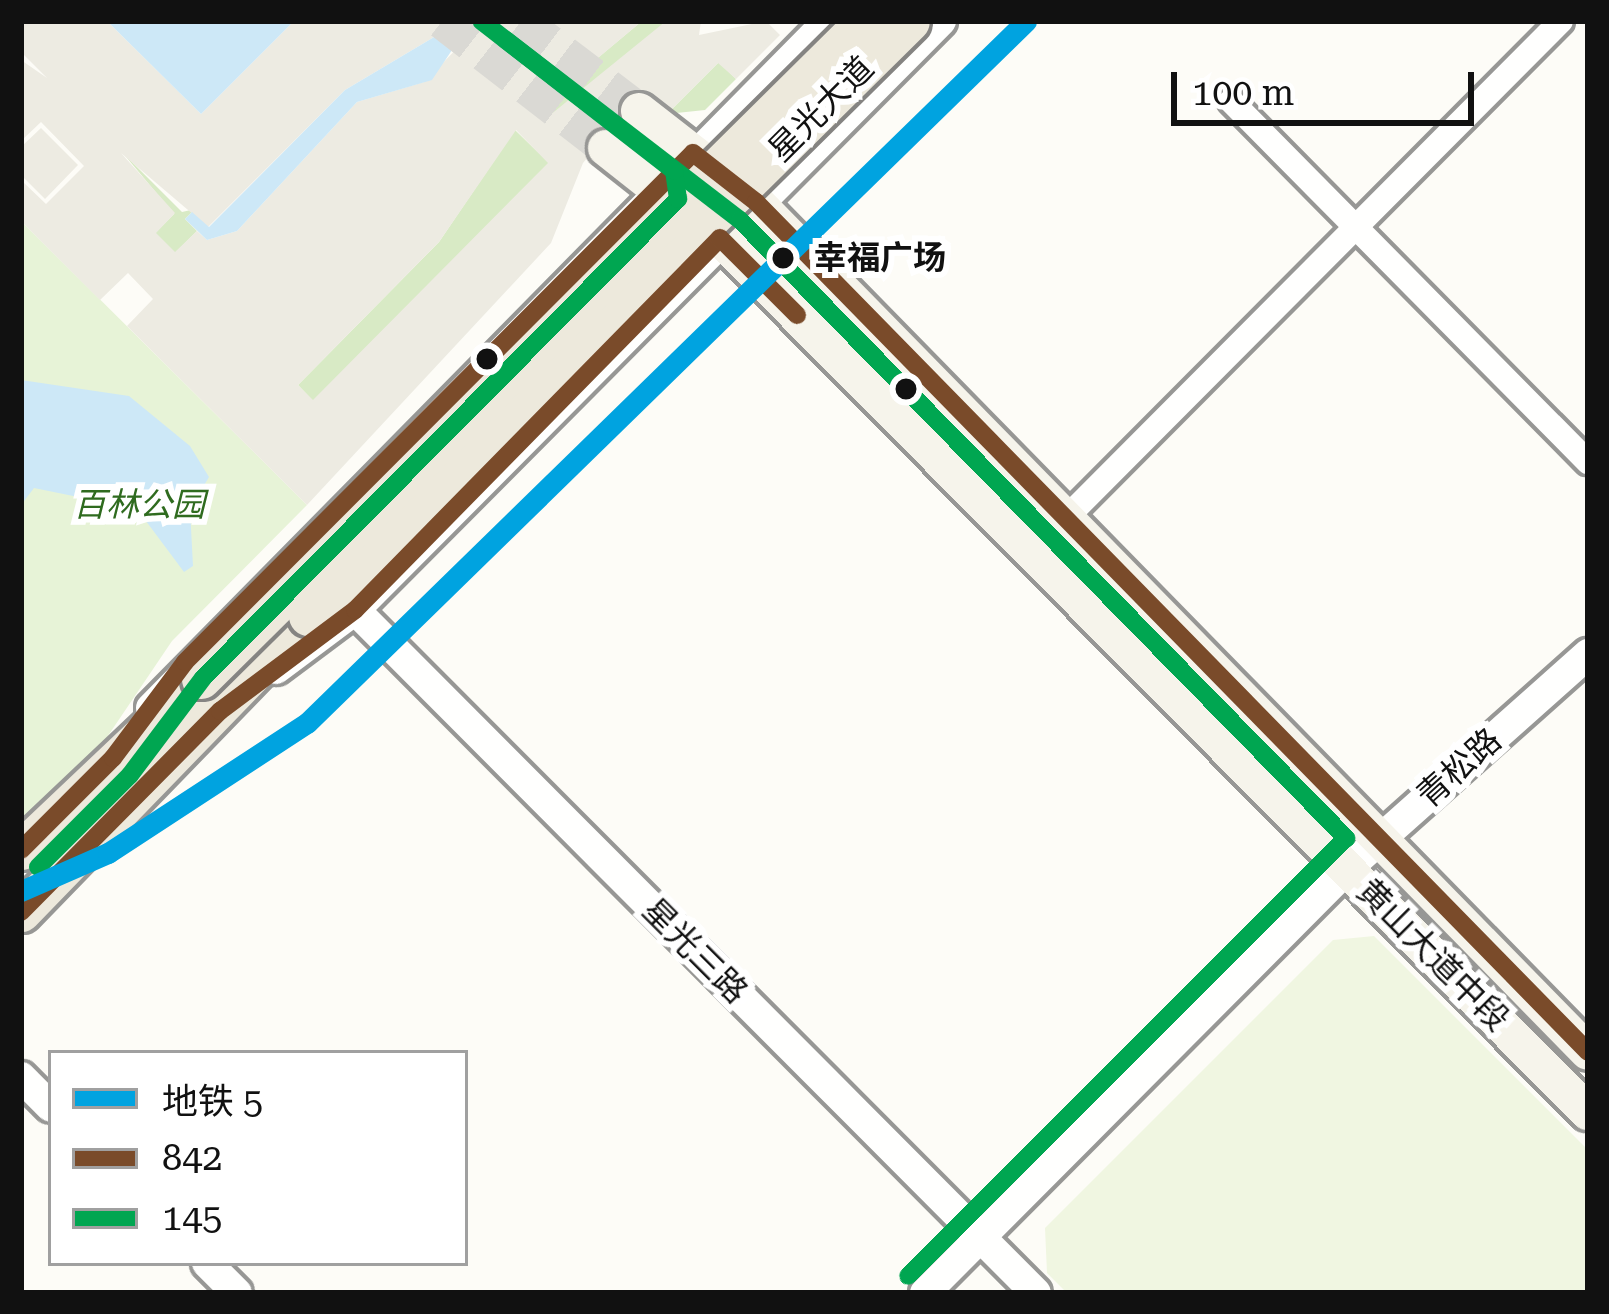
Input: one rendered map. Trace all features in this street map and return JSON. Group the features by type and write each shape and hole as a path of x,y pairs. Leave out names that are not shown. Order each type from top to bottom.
{"main road":[{"name":"星光大道","path":"21,912 210,695 866,21"},
{"name":"星光大道","path":"21,850 113,758 210,695 308,616 910,21"},
{"name":"黄山大道中段","path":"639,110 757,202 1588,1052"},
{"name":"黄山大道中段","path":"606,148 721,238 1588,1112"}],"street":[{"path":"113,758 185,662 829,21"},
{"path":"210,695 355,610 941,21"},
{"path":"1067,517 1561,21"},
{"path":"1231,101 1588,462"},
{"name":"星光三路","path":"355,610 1036,1293"},
{"name":"青松路","path":"925,1293 1348,868 1588,654"},
{"path":"21,1077 48,1104"},
{"path":"210,1266 237,1293"}],"green space":[{"path":"642,21 666,21 663,34 543,121 534,111"},
{"path":"719,62 736,79 705,110 667,114"},
{"path":"515,130 549,163 313,401 298,385 439,242"},
{"path":"122,152 182,212 195,209 185,219 197,231 175,253 155,233 174,214"},
{"name":"百林公园","path":"21,221 307,505 172,641 95,755 21,829"},
{"path":"1374,936 1588,1150 1588,1293 1067,1293 1047,1273 1045,1228 1333,940"}],"shaded area":[{"path":"21,21 107,21 201,114 294,21 461,21 345,90 208,227 121,153 175,213 156,233 175,252 197,231 207,240 237,231 357,102 424,82 484,21 642,21 535,111 544,120 666,21 701,21 699,35 766,21 780,35 736,79 718,63 667,114 638,96 583,163 551,243 307,505 127,326 153,299 128,273 100,300 21,221 21,180 46,204 84,166 41,122 21,141 21,60 47,78 21,52","holes":["516,130 548,163 313,400 298,385 439,242"]},
{"path":"41,128 78,165 45,199 21,175 21,147"}],"water":[{"path":"107,21 294,21 201,114"},
{"path":"461,21 485,25 460,38 432,80 357,102 237,231 207,240 185,219 192,212 209,227 345,90"},
{"path":"21,380 129,396 190,446 209,477 190,509 193,566 184,572 137,509 34,488 21,505"}],"tunnel":[{"path":"442,21 606,148"},
{"path":"521,21 639,111"}],"metro line":[{"name":"5","path":"21,891 108,853 307,723 1026,21"}],"transit line":[{"name":"145","path":"38,867 130,775 203,678 678,199 674,171 481,21"},
{"name":"145","path":"506,40 740,220 1346,838 908,1276"},
{"name":"842","path":"21,850 113,758 185,662 693,153 756,202 1588,1052"},
{"name":"842","path":"21,912 220,711 355,610 720,238 797,315"}],"place":[{"name":"幸福广场","path":"783,258"}]}
